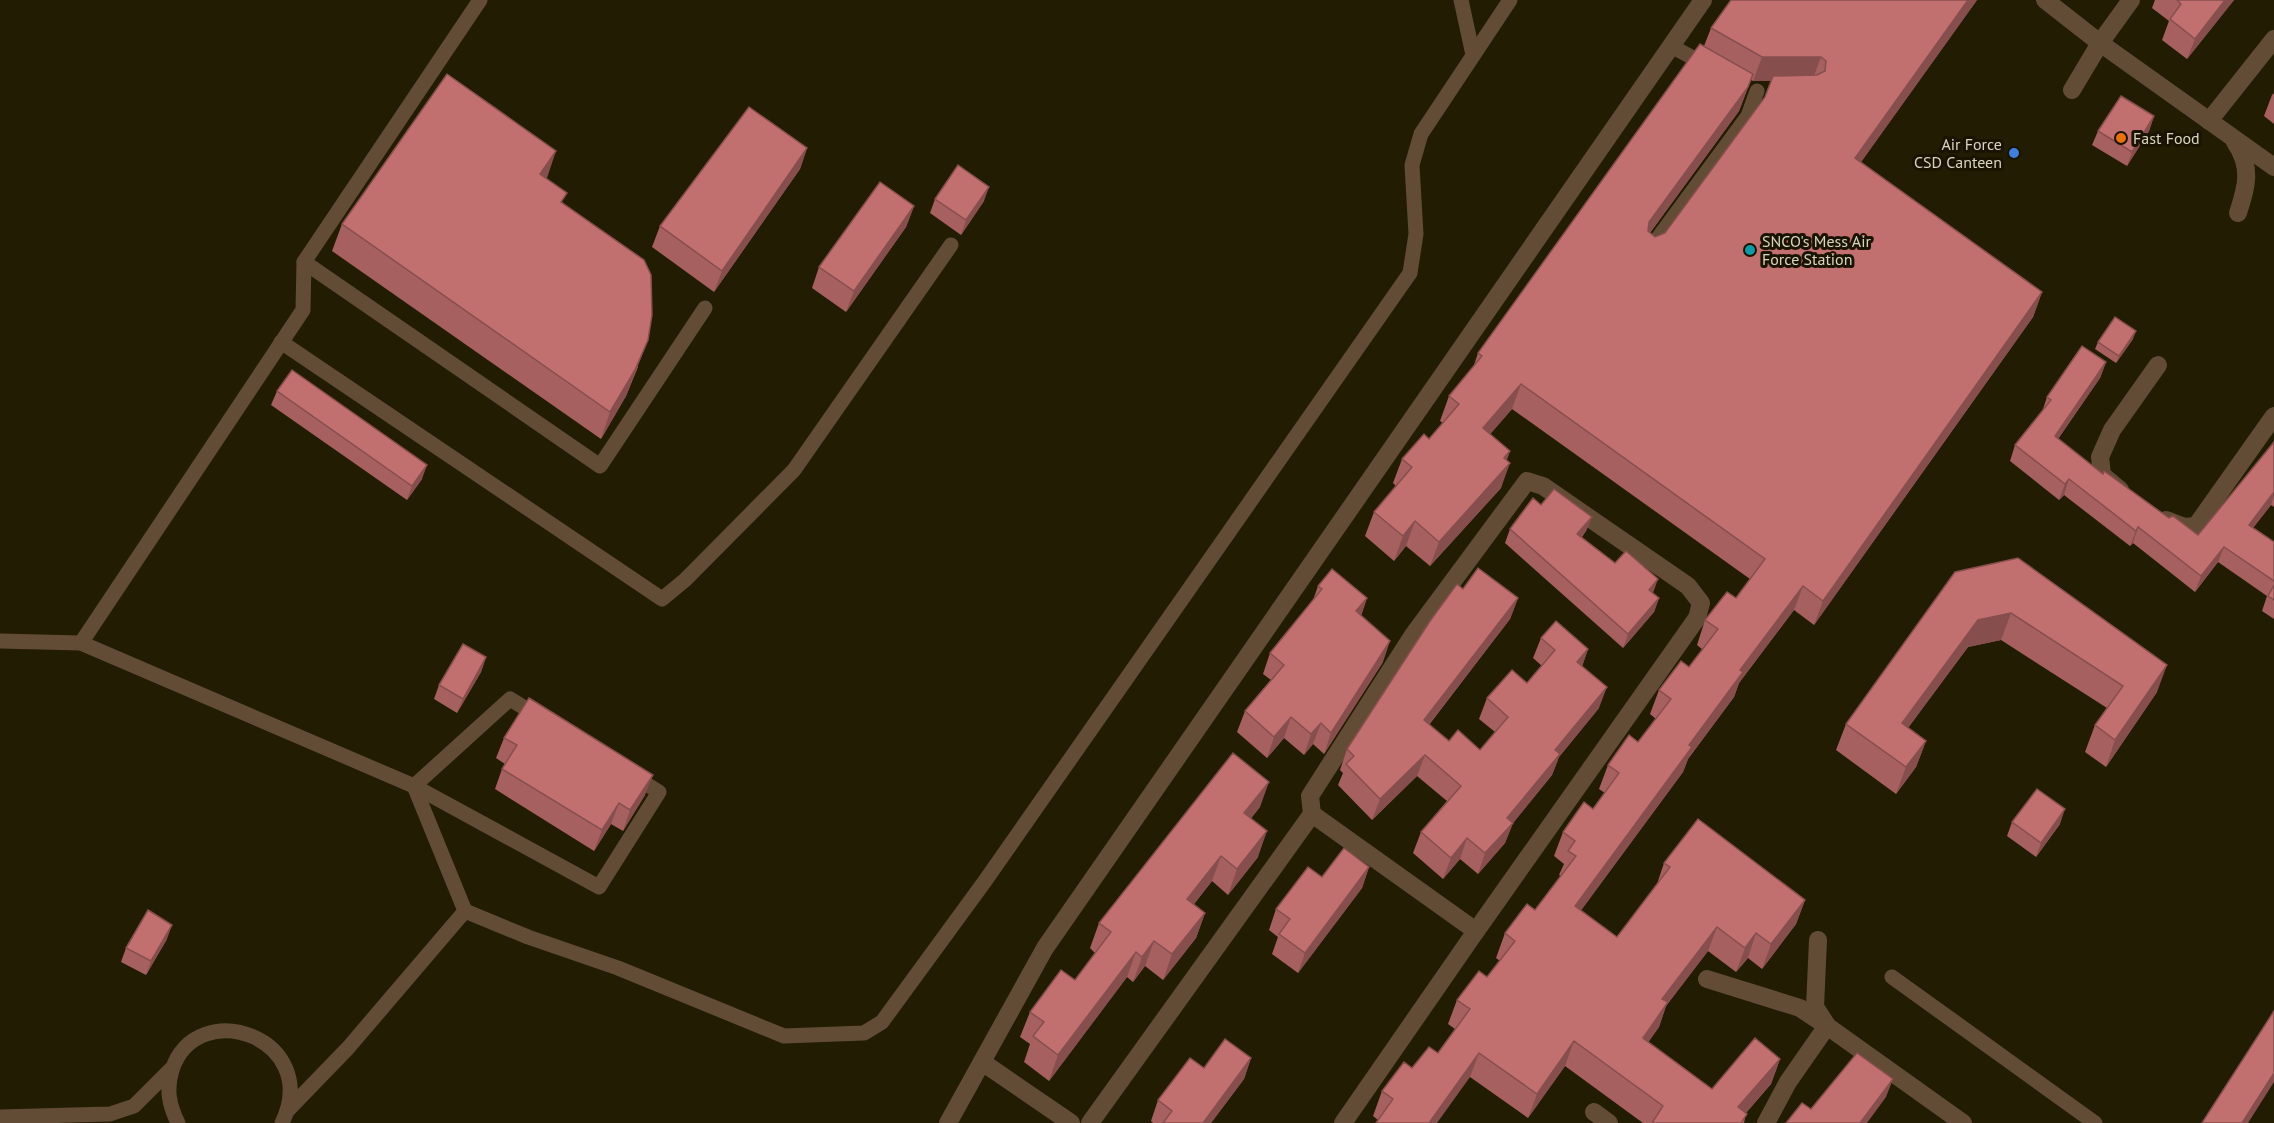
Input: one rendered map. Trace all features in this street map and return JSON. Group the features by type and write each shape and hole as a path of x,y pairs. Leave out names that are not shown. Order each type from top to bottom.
{"street":[{"path":"948,1123 1045,948 1703,0"},
{"path":"2045,0 2100,43 2274,167"},
{"path":"2072,90 2100,43 2131,0"},
{"path":"2209,121 2274,39"},
{"path":"2232,138 2247,165 2246,190 2238,213"},
{"path":"2158,365 2112,430 2100,457 2102,475 2143,504 2184,527 2196,526 2274,416"},
{"path":"1090,1123 1312,814 1310,796 1407,645 1527,481 1544,486 1688,586 1701,603 1696,618 1343,1123"},
{"path":"1312,814 1476,931"},
{"path":"1818,940 1815,1007 1827,1026"},
{"path":"1707,979 1800,1008 1963,1123"},
{"path":"1766,1123 1788,1082 1827,1026"},
{"path":"982,1062 1071,1123"},
{"path":"1594,1112 1609,1123"}],"lane":[{"path":"81,643 303,310 304,262 480,0"},
{"path":"1461,0 1473,55"},
{"path":"414,786 465,911 528,937 618,968 784,1036 864,1033 882,1022 985,881 1410,273 1416,234 1412,165 1421,134 1510,0"},
{"path":"1671,46 1721,74"},
{"path":"1648,252 1748,116 1762,91 1751,91 1741,85"},
{"path":"281,342 662,599 685,580 794,470 951,244"},
{"path":"304,262 600,466 705,308"},
{"path":"0,641 81,643 414,786 599,887 659,792 619,767"},
{"path":"414,786 510,699 549,724"},
{"path":"285,1117 348,1048 465,911"},
{"path":"1892,977 2095,1123"},
{"path":"0,1117 110,1114 134,1106 162,1081 183,1051 196,1040 211,1033 227,1030 252,1035 273,1048 283,1061 290,1077 291,1094 285,1117"},
{"path":"174,1065 169,1081 168,1097 178,1123"}],"building":[{"name":"SNCO's Mess Air Force Station","path":"1731,0 1968,0 1855,158 2042,292 1823,601 1803,586 1740,670 1743,672 1689,745 1692,747 1575,906 1617,937 1670,867 1664,863 1698,819 1805,900 1771,944 1756,933 1745,948 1717,927 1662,999 1668,1002 1643,1038 1712,1089 1755,1038 1780,1059 1738,1107 1747,1114 1741,1123 1652,1123 1663,1106 1574,1041 1537,1094 1479,1053 1429,1123 1376,1123 1393,1099 1382,1091 1404,1062 1412,1068 1429,1047 1438,1053 1470,1009 1457,1000 1479,971 1487,977 1515,941 1505,933 1527,904 1535,910 1576,856 1568,851 1575,841 1563,832 1584,802 1593,809 1619,773 1608,765 1629,735 1638,742 1671,699 1659,690 1681,661 1689,667 1718,629 1705,620 1727,592 1736,598 1765,559 1521,384 1483,428 1510,451 1504,458 1510,463 1439,542 1415,521 1403,536 1374,512 1412,467 1402,459 1424,434 1429,439 1459,404 1449,396 1482,356 1478,353 1700,44 1753,74 1748,87 1649,222 1648,231 1655,237 1665,233 1765,97 1773,76 1817,75 1825,71 1826,61 1821,57 1762,57 1711,28"},
{"path":"2177,0 2225,0 2195,39 2170,19 2181,4"},
{"path":"447,74 556,151 540,174 567,193 561,202 644,260 651,275 652,315 648,340 635,370 610,412 342,224"},
{"path":"2121,96 2154,116 2132,152 2098,131"},
{"path":"749,107 807,148 722,271 660,226"},
{"path":"958,165 989,187 966,220 935,199"},
{"path":"880,182 914,206 854,291 819,267"},
{"path":"2115,317 2136,331 2119,356 2098,342"},
{"path":"2082,346 2106,362 2055,436 2103,474 2104,471 2169,518 2173,516 2198,535 2274,442 2274,492 2249,525 2274,542 2274,581 2224,547 2201,576 2138,527 2136,531 2069,479 2065,484 2015,445 2051,400 2047,397"},
{"path":"292,370 427,465 412,486 277,391"},
{"path":"1554,489 1592,517 1577,534 1615,563 1626,551 1658,579 1649,590 1659,598 1628,634 1510,529 1533,498 1541,505"},
{"path":"2018,558 2167,665 2115,740 2095,725 2123,686 2011,613 1978,620 1902,723 1926,741 1906,767 1846,724 1955,572"},
{"path":"1478,568 1518,598 1424,720 1449,741 1458,730 1480,750 1508,717 1487,698 1512,670 1527,683 1555,650 1541,638 1556,621 1588,649 1577,662 1607,687 1555,750 1560,754 1507,818 1513,823 1485,853 1467,838 1451,858 1421,832 1461,786 1425,755 1380,799 1346,764 1354,756 1347,749 1430,621 1457,584 1463,589"},
{"path":"1332,569 1367,598 1356,611 1390,641 1331,733 1321,723 1311,734 1291,717 1274,737 1245,711 1284,665 1270,653 1322,589 1318,586"},
{"path":"2274,585 2274,600 2268,596"},
{"path":"463,644 486,657 463,699 439,685"},
{"path":"529,698 653,775 630,810 619,803 602,830 502,769 517,745 504,738"},
{"path":"1233,753 1269,782 1244,813 1267,831 1237,869 1221,856 1187,899 1205,913 1172,954 1154,941 1142,957 1136,952 1058,1055 1033,1036 1044,1022 1030,1012 1061,970 1075,980 1111,932 1099,923"},
{"path":"2037,789 2065,809 2041,843 2012,822"},
{"path":"1344,848 1369,867 1305,953 1279,934 1290,919 1276,909 1308,867 1322,877"},
{"path":"148,910 172,925 151,961 126,948"},
{"path":"2274,1011 2274,1073 2242,1123 2202,1123"},
{"path":"1225,1039 1251,1058 1203,1123 1163,1123 1172,1111 1158,1100 1190,1058 1204,1068"},
{"path":"1857,1053 1893,1079 1860,1123 1786,1123 1802,1103 1811,1109"}],"place":[{"name":"Fast Food","path":"2121,138"},
{"name":"Air Force CSD Canteen","path":"2014,153"},
{"name":"SNCO's Mess Air Force Station","path":"1750,250"}]}
